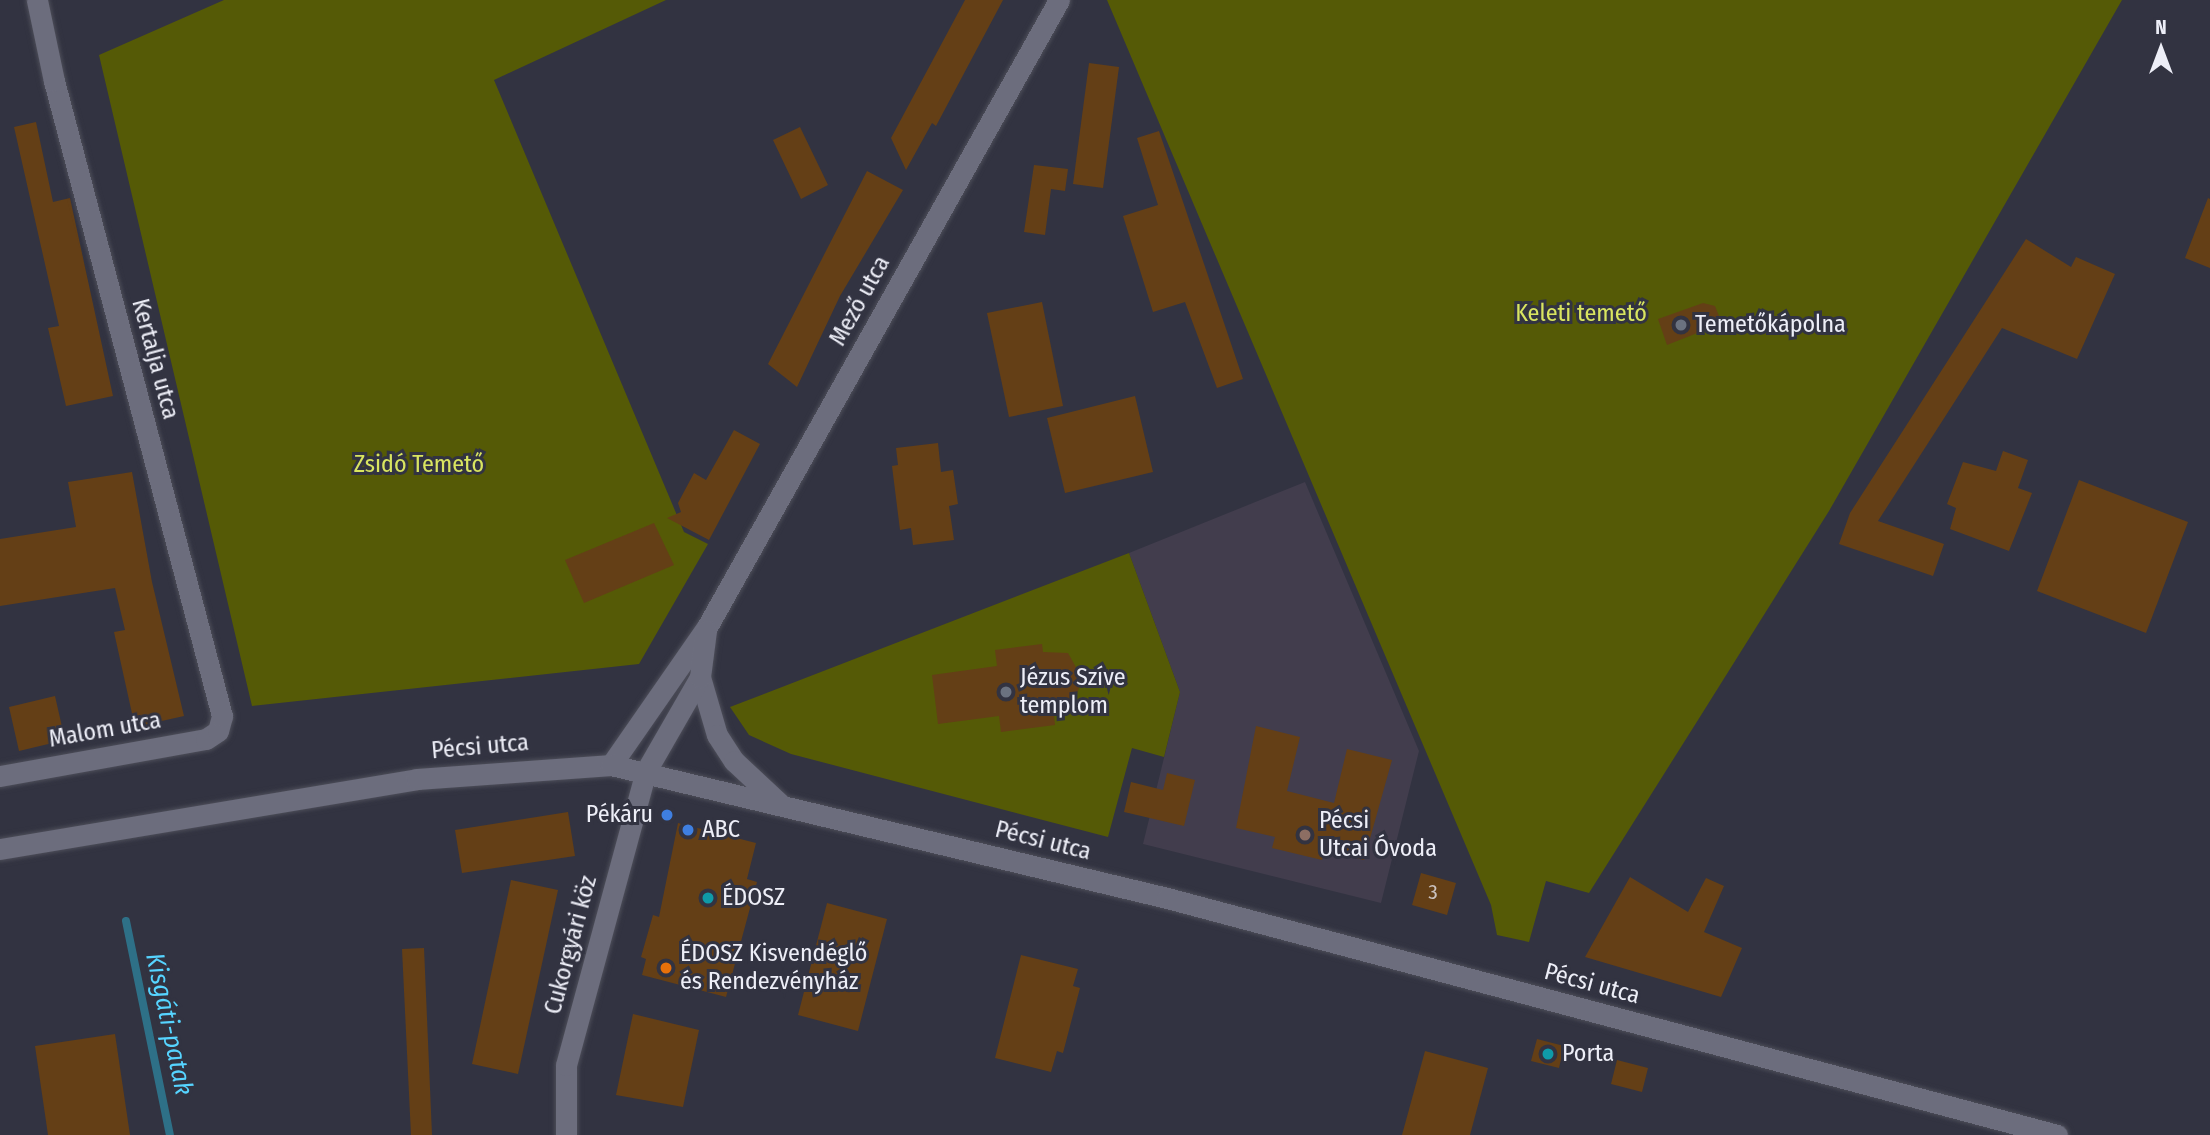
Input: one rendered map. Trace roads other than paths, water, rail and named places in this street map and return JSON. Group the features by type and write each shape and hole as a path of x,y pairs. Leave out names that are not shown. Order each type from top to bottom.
{"street":[{"name":"Kertalja utca","path":"37,0 54,81 222,716 218,731"},
{"name":"Mező utca","path":"611,765 707,628 1059,0"},
{"path":"707,628 700,677 723,744 734,761 781,804"},
{"name":"Cukorgyári köz","path":"566,1135 566,1065 646,771 700,677"},
{"name":"Malom utca","path":"0,776 206,739 218,731"},
{"name":"Pécsi utca","path":"0,849 417,779 611,765 646,771 1167,898 2057,1135"}],"waterway":[{"name":"Kisgáti-patak","path":"126,921 170,1135"}],"place":[{"name":"Temetőkápolna","path":"1681,325"},
{"name":"Jézus Szíve templom","path":"1006,692"},
{"name":"Pékáru","path":"667,815"},
{"name":"ABC","path":"688,830"},
{"name":"Pécsi Utcai Óvoda","path":"1305,835"},
{"name":"ÉDOSZ","path":"708,898"},
{"name":"ÉDOSZ Kisvendéglő és Rendezvényház","path":"666,968"},
{"name":"Porta","path":"1548,1054"}],"park label":[{"name":"Keleti temető","path":"1581,314"},
{"name":"Zsidó Temető","path":"419,465"}]}
